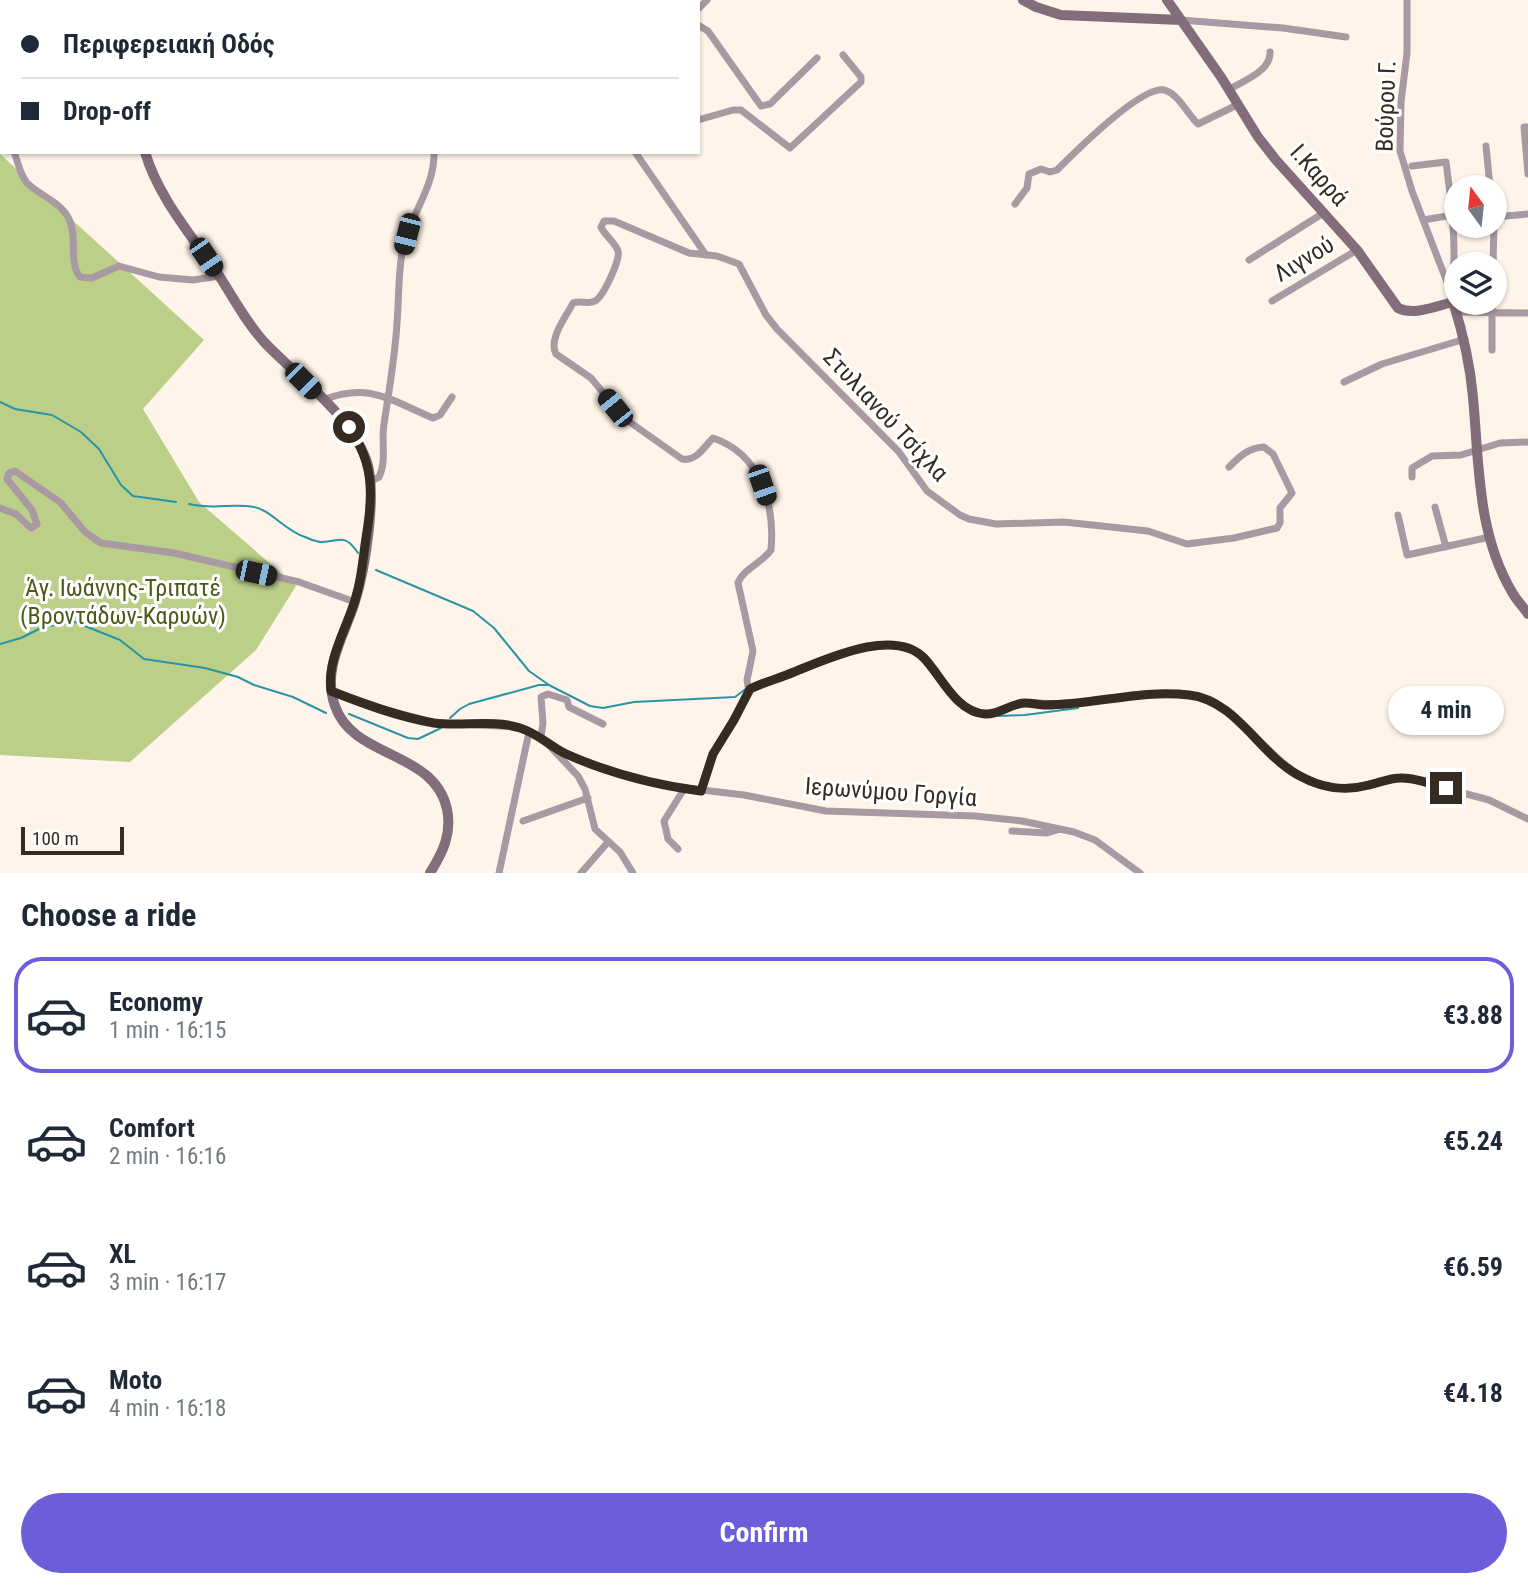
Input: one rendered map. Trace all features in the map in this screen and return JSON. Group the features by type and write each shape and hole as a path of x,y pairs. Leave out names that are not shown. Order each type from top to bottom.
{"main road":[{"path":"1023,0 1061,15 1181,20"},
{"name":"Ι.Καρρά","path":"1167,0 1276,160 1357,250 1402,310 1444,308"},
{"path":"146,154 153,176 163,193 260,337 349,427 368,464 371,481 370,517 355,601 331,667 331,691 339,716 349,730 422,770 441,792 447,811 448,834 443,851 430,873"},
{"path":"1458,315 1465,339 1473,394 1481,495 1490,537 1508,583 1527,609"}],"street":[{"name":"Βούρου Γ.","path":"1407,0 1407,53 1401,102 1400,151 1444,274"},
{"path":"1181,20 1283,28 1346,37"},
{"path":"700,26 708,31 761,106 770,104 817,58"},
{"path":"1228,90 1266,66 1271,60 1270,52"},
{"path":"700,119 741,110 790,148 861,82 859,74 843,55"},
{"path":"1015,204 1027,188 1029,174 1041,169 1050,172 1056,170 1104,124 1152,92 1162,90 1171,93 1198,124 1237,105"},
{"path":"1526,127 1528,174"},
{"path":"1486,146 1489,175"},
{"path":"15,154 27,183 58,205 69,220 73,230 75,268 80,277 92,278 119,266 159,277 193,280 219,276"},
{"path":"371,481 381,474 383,427 389,399 402,253 407,234 431,180 434,154"},
{"path":"636,154 706,255"},
{"path":"1412,166 1446,162 1448,175"},
{"path":"1250,260 1325,212"},
{"path":"1507,216 1528,215"},
{"path":"1423,219 1444,219"},
{"path":"701,791 713,754 734,720 749,686 753,651 738,583 741,576 767,556 771,547 770,510 757,474 742,453 715,438 691,460 679,457 624,418 591,378 555,354 553,341 573,303 590,303 600,298 618,261 618,251 601,228 604,221 614,221 689,253 706,255"},
{"name":"Λιγνού","path":"1272,301 1357,250"},
{"name":"Στυλιανού Τσίχλα","path":"706,255 732,260 741,266 766,315 777,329 899,452 927,491 969,519 996,524 1063,522 1148,531 1187,544 1234,538 1277,528 1280,523 1280,508 1292,492 1273,454 1264,447 1252,449 1229,467"},
{"path":"1507,313 1528,313"},
{"path":"1491,315 1492,350"},
{"path":"1344,382 1382,364 1465,339"},
{"path":"323,400 338,394 370,392 433,418 440,415 452,397"},
{"path":"1412,477 1412,468 1432,456 1461,455 1500,443 1528,442"},
{"path":"0,508 16,514 32,528 37,524 32,510 7,479 9,473 15,471 61,503 85,532 100,543 174,553 299,582 355,601"},
{"path":"1435,507 1446,547"},
{"path":"1398,516 1407,555 1490,537"},
{"path":"749,686 844,653 891,645 916,651 957,699 982,714 1024,703 1044,705 1161,694 1192,695 1209,700 1223,709 1284,766 1320,786 1341,789 1366,786 1394,778 1407,778 1489,800 1528,819"},
{"path":"331,691 376,708 435,723 519,727 541,737 578,776 588,798 595,829 620,852 634,873"},
{"path":"541,737 541,697 548,694 567,701 569,707 603,724"},
{"path":"499,873 529,732"},
{"name":"Ιερωνύμου Γοργία","path":"550,746 606,770 684,789 744,795 826,811 967,815 1022,821 1074,832 1094,840 1140,873"},
{"path":"678,849 668,839 664,821 684,789"},
{"path":"523,821 588,798"},
{"path":"1012,831 1058,830"},
{"path":"581,873 608,842"}],"green space":[{"name":"Άγ. Ιωάννης-Τριπατέ (Βροντάδων-Καρυών)","path":"0,154 204,340 143,409 199,502 296,586 256,650 130,762 0,755"}],"waterway":[{"path":"0,402 15,409 52,415 81,432 99,449 121,485 133,496 176,502"},
{"path":"189,504 254,507 266,512 297,534 320,542 344,540 358,553"},
{"path":"376,570 473,611 494,628 529,671 549,685"},
{"path":"0,644 21,638 43,627 75,622 120,640 144,659 205,668 238,677 293,697 326,713"},
{"path":"927,666 938,681"},
{"path":"450,718 469,704 539,685 549,685 590,706 603,708 634,702 735,697 747,688"},
{"path":"998,716 1078,708"},
{"path":"349,714 408,738 418,739 441,728"}],"route":[{"path":"349,427 358,441 370,472 370,517 355,601 331,667 330,683 331,691 364,704 435,723 519,727 541,737 550,746 606,770 668,786 701,791 713,754 750,689 844,653 891,645 916,651 957,699 982,714 1024,703 1044,705 1161,694 1192,695 1209,700 1223,709 1284,766 1320,786 1351,789 1394,778 1407,778 1446,788"}]}
